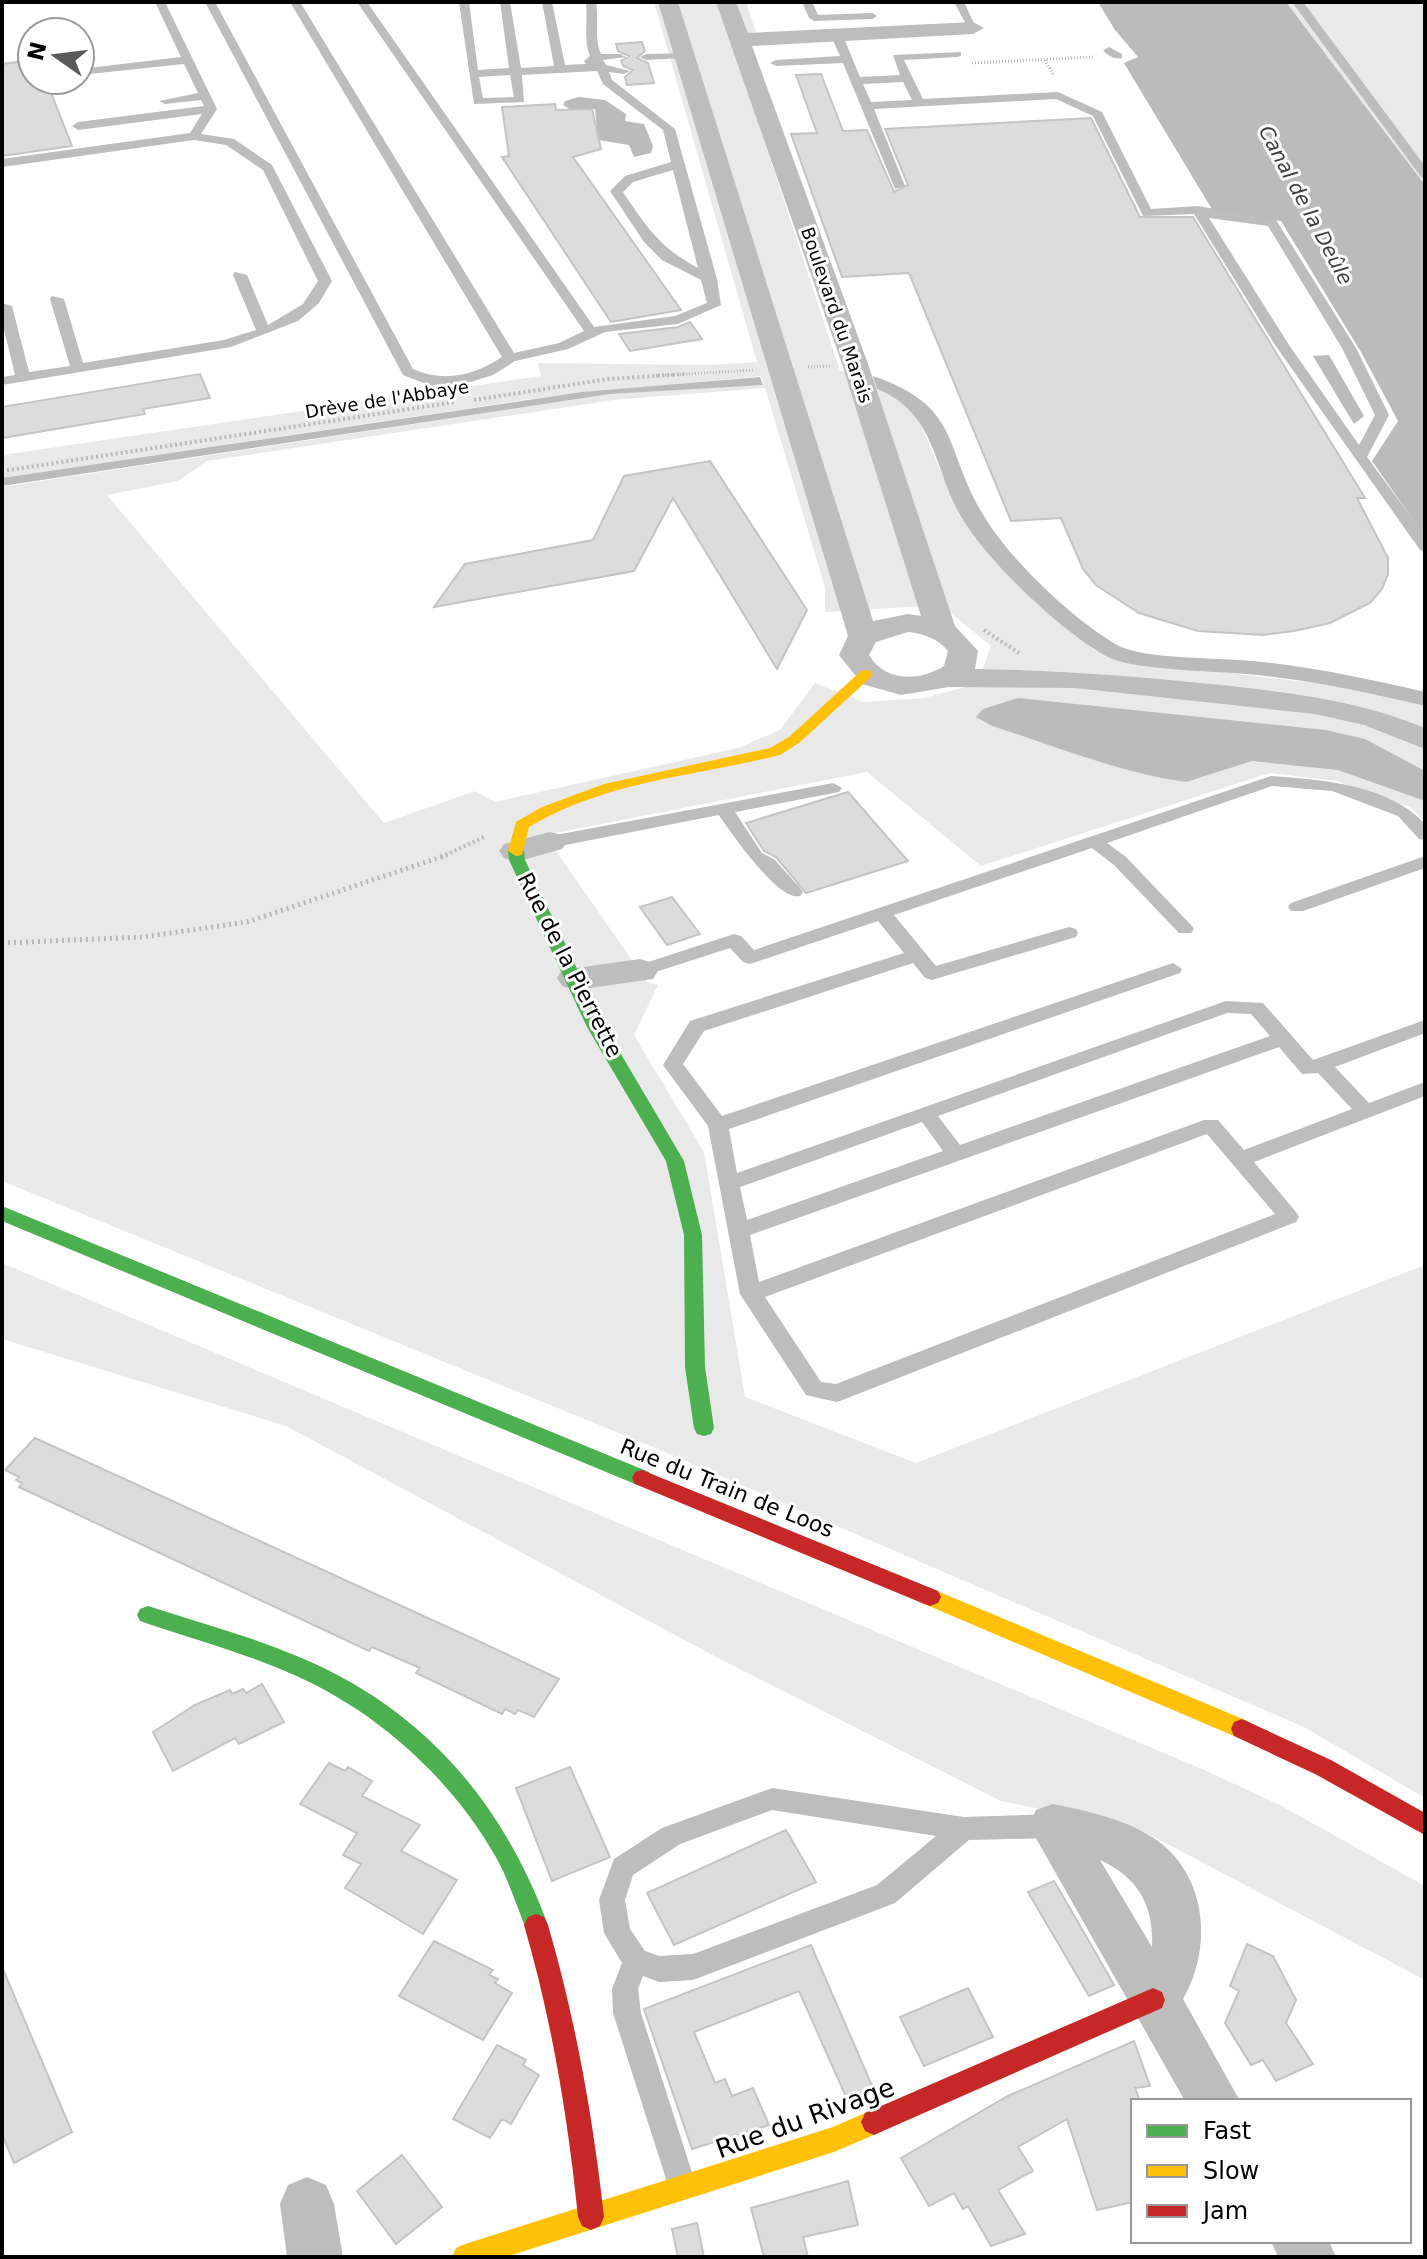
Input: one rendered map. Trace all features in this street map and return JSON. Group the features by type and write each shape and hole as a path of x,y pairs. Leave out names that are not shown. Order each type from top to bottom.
{"street":[{"path":"668,2 778,368 863,636"},
{"name":"Boulevard du Marais","path":"726,2 959,647"},
{"path":"741,40 973,28"},
{"path":"959,647 935,684 907,686 881,681 866,674 854,655 863,636 890,625 916,624 959,647 1075,679 1315,705 1374,718 1425,739"},
{"name":"Rue de la Pierrette","path":"704,1428 695,1367 693,1235 675,1161 596,1027 506,840 516,837 521,826 530,818 563,802 775,752 794,740 866,674"},
{"path":"506,840 550,842"},
{"path":"575,978 640,971"},
{"name":"Rue du Train de Loos","path":"2,1213 1209,1713 1323,1767 1425,1825"},
{"path":"148,1615 303,1670 361,1699 430,1753 482,1812 505,1846 554,1977 565,2016 580,2096 591,2217"},
{"path":"1053,1826 1091,1834 1133,1851 1164,1884 1178,1922 1178,1940 1175,1961 1153,2000"},
{"path":"1053,1826 1213,2099"},
{"name":"Rue du Rivage","path":"465,2257 683,2189 845,2134 1153,2000"},
{"path":"307,2204 315,2257"}],"lane":[{"path":"160,2 211,109"},
{"path":"210,2 408,372 429,381 464,380 488,372 510,358 563,346 591,332 678,320 714,305 710,279 669,129 619,94 597,64 590,42 594,25 591,2"},
{"path":"295,2 510,358"},
{"path":"362,2 591,332"},
{"path":"464,2 478,102 520,100 505,2"},
{"path":"547,2 560,69"},
{"path":"807,2 814,18 872,16"},
{"path":"959,2 973,28"},
{"path":"1297,2 1425,174"},
{"path":"837,36 899,186"},
{"path":"473,74 560,69 620,57"},
{"path":"646,57 685,62"},
{"path":"920,104 897,57 961,59"},
{"path":"776,63 847,59"},
{"path":"96,70 187,60"},
{"path":"650,70 685,62"},
{"path":"597,64 624,71"},
{"path":"856,81 907,78"},
{"path":"866,106 1058,95 1098,114 1147,213 1198,210 1201,213 1272,223 1349,348 1382,415 1360,457"},
{"path":"204,96 77,120 211,109"},
{"path":"194,136 211,109"},
{"path":"2,163 194,136 230,142 268,168 325,281 317,300 299,318 226,344 2,381"},
{"path":"679,164 629,179 616,191 649,239 667,257 710,279"},
{"path":"1201,213 1282,345 1425,547"},
{"path":"240,275 264,332"},
{"path":"57,299 78,369"},
{"path":"5,306 23,378"},
{"path":"640,971 734,940 750,958 1271,781 1335,786 1404,812 1425,835"},
{"path":"550,842 833,788"},
{"path":"723,808 756,857 768,863 794,892"},
{"path":"1094,841 1120,861 1185,929"},
{"path":"1297,907 1425,862"},
{"path":"882,913 932,974 1069,933"},
{"path":"751,1294 1211,1125 1289,1217 837,1393 814,1389 751,1294 718,1125 673,1065 697,1026 917,955"},
{"path":"718,1125 1173,969"},
{"path":"730,1183 1226,1007 1256,1008 1309,1069 1425,1026"},
{"path":"739,1231 1282,1039"},
{"path":"1322,1065 1366,1112"},
{"path":"1240,1159 1425,1089"},
{"path":"926,1114 956,1155"},
{"path":"964,1829 886,1894 693,1967 659,1969 636,1961 617,1933 612,1900 623,1867 671,1836 772,1799 964,1829 1053,1826"},
{"path":"636,1961 625,1989 627,2013 683,2189"}],"path":[{"path":"961,59 1114,53"},
{"name":"Drève de l'Abbaye","path":"2,471 608,379 855,364"},
{"path":"959,647 1027,654"},
{"path":"2,943 143,937 247,922 382,879 462,849 506,840"}],"shaded area":[{"path":"654,2 746,2 756,32 730,37 840,371 873,376 877,389 900,399 915,412 956,506 980,543 1054,617 1112,659 1331,685 1425,706 1425,823 1412,808 1337,781 1270,773 981,866 867,772 545,835 647,982 658,985 634,1035 704,1152 745,1397 916,1463 1425,1265 1425,1798 1304,1727 665,1452 2,1181 2,487 610,394 764,384 761,376 545,397 2,478 2,455 541,376 538,363 708,365 757,362","holes":["765,388 825,587 825,612 941,605 991,646 977,684 924,698 864,702 815,683 780,730 738,748 495,802 475,791 384,823 107,495 178,481 207,461 614,400"]},
{"path":"1286,2 1425,2 1425,185"},
{"path":"2,1263 1202,1769 1280,1805 1425,1886 1425,1980 1141,1830 1001,1801 718,1658 286,1426 2,1339"}],"water":[{"name":"Canal de la Deûle","path":"1098,2 1286,2 1425,185 1425,537 1372,461 1398,421 1361,352 1281,221 1213,211 1124,63 1138,57 1115,30"},
{"path":"579,97 605,100 626,114 625,121 644,124 653,146 651,153 634,157 629,145 598,140 595,109 571,110 563,105 565,101"},
{"path":"1329,355 1364,416 1354,424 1313,356"},
{"path":"873,376 902,388 937,416 971,491 995,533 1044,588 1119,646 1164,656 1252,661 1339,674 1425,692 1425,706 1291,679 1135,665 1108,657 1051,617 979,543 956,507 924,430 898,400 877,389"},
{"path":"760,377 763,385 610,394 2,486 2,478 582,392"},
{"path":"1018,698 1326,730 1365,739 1425,771 1425,801 1338,770 1252,761 1186,782 1161,778 1088,758 992,726 976,717 983,709"}],"building":[{"path":"642,42 645,51 637,58 648,63 654,83 627,85 625,77 633,70 623,66 621,61 629,56 618,51 616,44"},
{"path":"16,62 16,96 52,96 72,146 2,156 2,64"},
{"path":"821,74 843,131 867,130 894,192 908,185 885,129 1091,118 1140,217 1193,217 1365,498 1357,498 1388,558 1388,574 1382,589 1370,603 1330,623 1294,631 1263,635 1198,631 1139,613 1096,585 1083,569 1061,518 1011,521 909,273 842,277 791,134 817,133 796,75"},
{"path":"555,104 556,110 592,109 601,149 573,157 681,310 611,322 502,157 509,156 502,107"},
{"path":"690,322 702,339 630,351 619,334 678,327"},
{"path":"200,374 210,398 143,409 145,414 2,438 2,407"},
{"path":"710,461 807,610 777,669 673,498 634,571 434,607 465,564 593,540 624,476"},
{"path":"848,792 908,861 806,893 776,857 764,851 746,823"},
{"path":"672,897 700,934 667,945 640,907"},
{"path":"35,1438 559,1679 534,1717 518,1710 515,1714 505,1709 502,1714 416,1673 420,1668 372,1647 369,1651 19,1487 22,1483 16,1480 19,1477 5,1470"},
{"path":"262,1684 284,1722 239,1744 235,1738 173,1771 153,1732 195,1705 230,1690 232,1694 243,1689 246,1693"},
{"path":"329,1763 345,1771 348,1767 372,1781 362,1796 420,1825 401,1851 457,1880 423,1934 345,1888 361,1864 343,1855 357,1833 300,1804"},
{"path":"570,1767 610,1857 552,1881 516,1788"},
{"path":"786,1830 816,1882 674,1945 647,1893"},
{"path":"1054,1881 1114,1985 1089,1996 1028,1892"},
{"path":"434,1941 493,1970 489,1975 498,1979 495,1983 512,1993 483,2040 399,1996"},
{"path":"1247,1944 1273,1956 1296,2000 1286,2023 1313,2064 1276,2081 1263,2060 1251,2065 1225,2023 1239,1991 1230,1986"},
{"path":"811,1945 873,2088 847,2099 799,1991 694,2032 715,2083 725,2079 732,2096 753,2088 769,2125 692,2149 644,2009"},
{"path":"2,1967 72,2132 14,2163 2,2134"},
{"path":"968,1988 993,2037 924,2066 900,2017"},
{"path":"1134,2041 1150,2086 1135,2088 1139,2099 1131,2099 1131,2202 1097,2210 1067,2119 1018,2147 1033,2171 998,2190 1025,2234 991,2246 968,2206 963,2209 954,2193 929,2206 901,2158 1008,2096"},
{"path":"497,2045 526,2060 523,2065 539,2075 511,2124 502,2119 490,2138 453,2119"},
{"path":"402,2155 442,2207 396,2244 357,2191"},
{"path":"848,2181 858,2225 803,2237 808,2257 764,2257 751,2208"},
{"path":"697,2223 704,2257 678,2257 672,2229"}],"traffic: fast":[{"path":"516,851 517,860 596,1027 675,1161 693,1235 695,1367 704,1428"},
{"path":"2,1213 642,1478"},
{"path":"148,1615 297,1666 343,1689 407,1734 462,1789 485,1820 505,1853 536,1925"}],"traffic: slow":[{"path":"516,851 522,825 577,797 643,778 775,752 794,740 866,674"},
{"path":"930,1597 1242,1729"},
{"path":"465,2257 834,2139 874,2122"}],"traffic: jam":[{"path":"642,1478 930,1597"},
{"path":"1242,1729 1323,1767 1425,1825"},
{"path":"536,1925 556,1997 571,2070 591,2217"},
{"path":"874,2122 1153,2000"}]}
